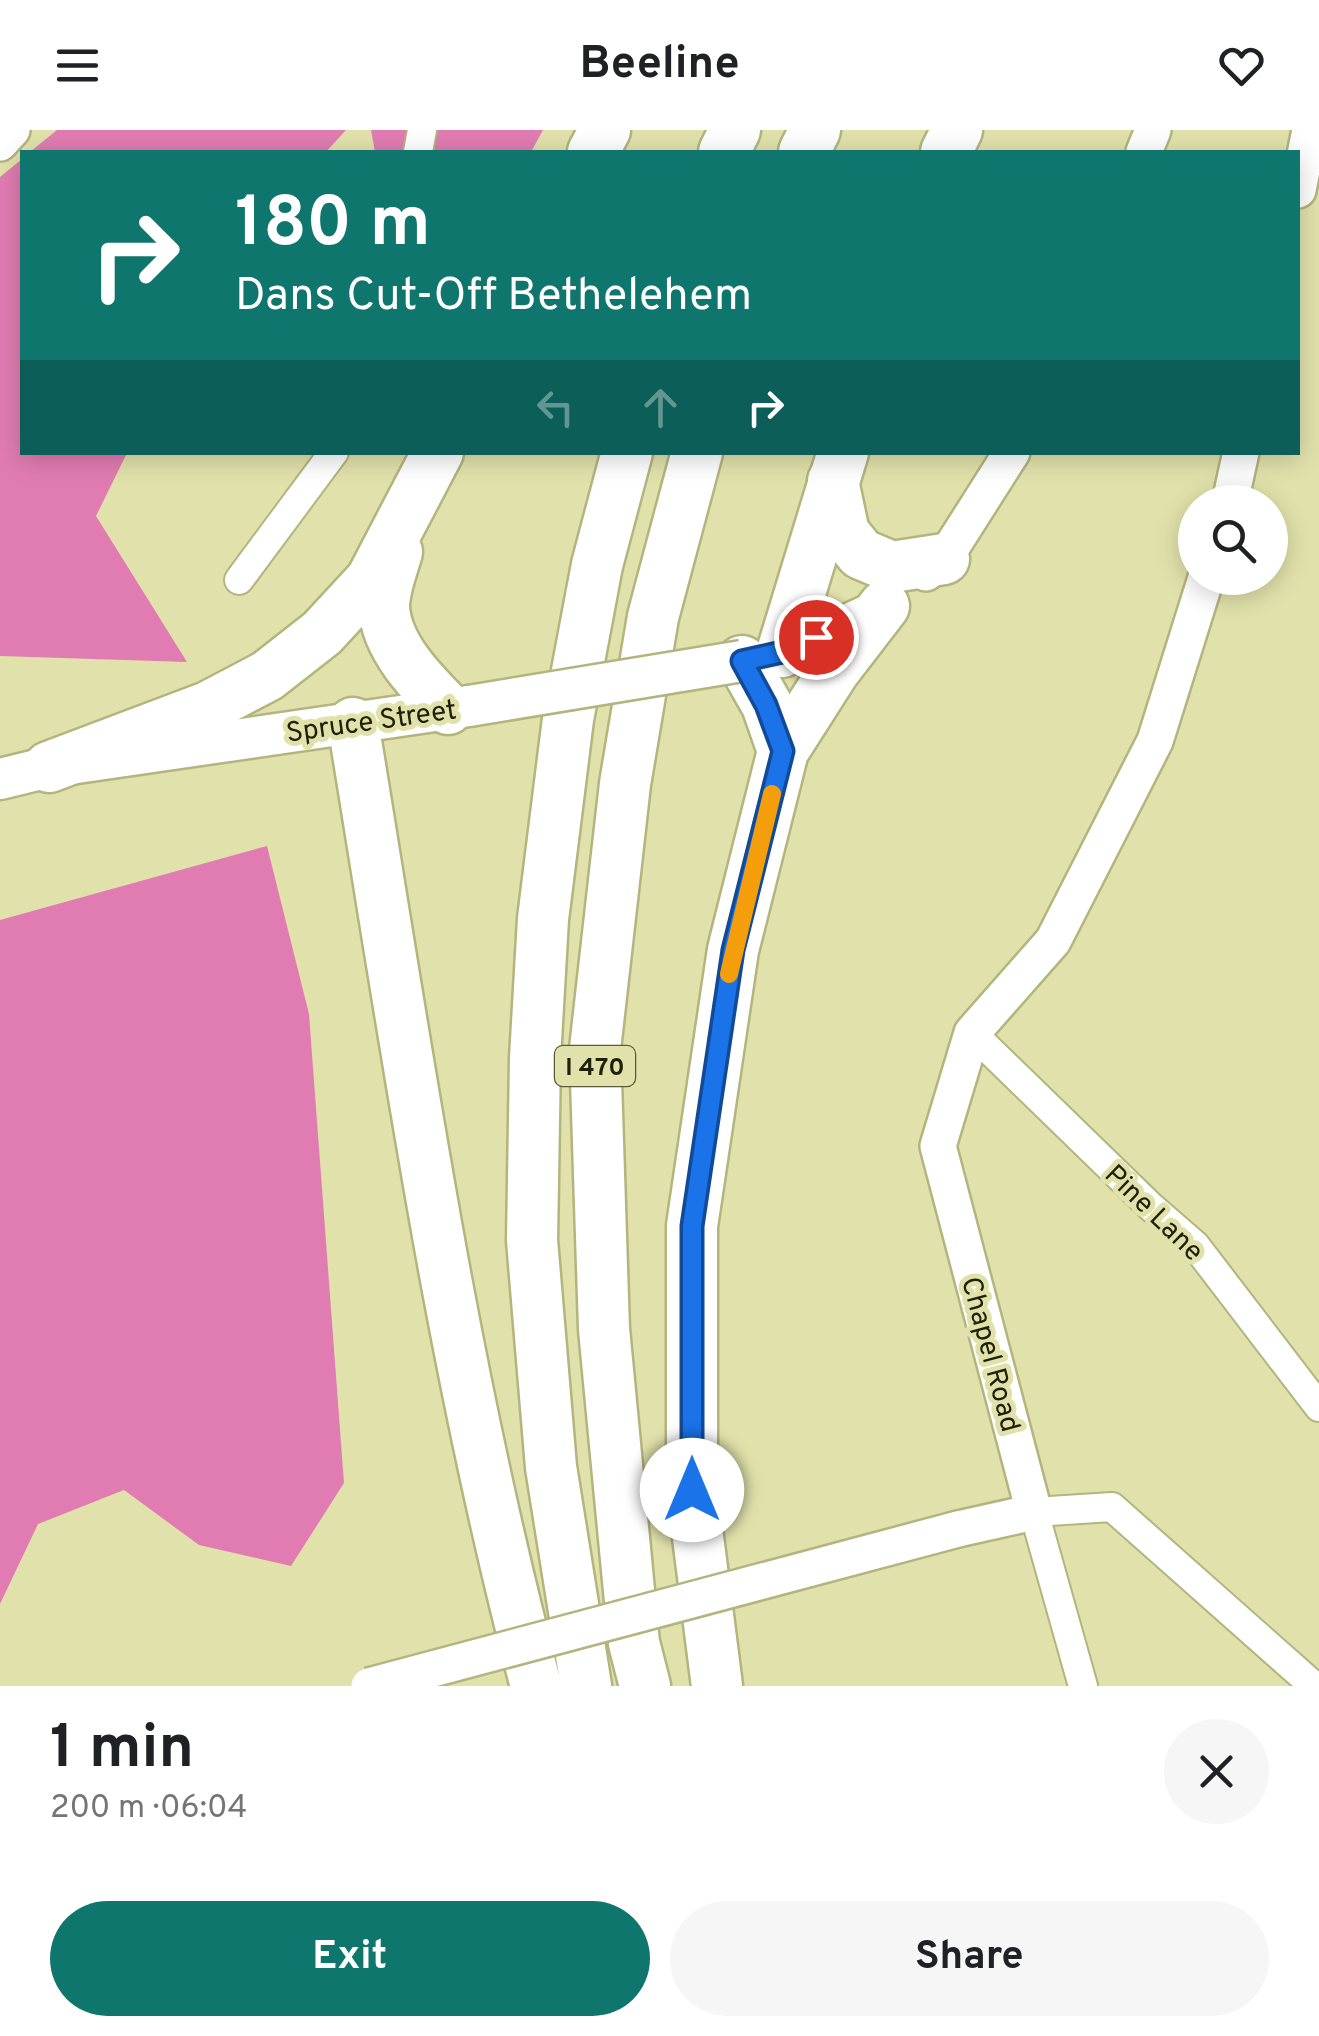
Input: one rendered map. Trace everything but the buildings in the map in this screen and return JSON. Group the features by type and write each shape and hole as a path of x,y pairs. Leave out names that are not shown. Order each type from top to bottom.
{"highway":[{"path":"48,768 208,706 267,676 322,633 372,580 436,455"},
{"name":"I 470","path":"586,1686 551,1468 538,1316 532,1240 535,1058 544,919 568,719 597,566 626,455"},
{"name":"I 470","path":"645,1686 634,1642 604,1329 595,1049 625,784 650,635 696,455"},
{"path":"838,467 844,532 861,554 892,568 944,559"},
{"path":"783,751 766,705 762,656 838,467"},
{"path":"409,508 384,609 397,646 418,680 459,707"},
{"path":"717,1686 692,1490 692,1226 733,950 783,751 834,671 884,606"},
{"path":"353,723 439,1251 513,1598 536,1686"}],"main road":[{"name":"Spruce Street","path":"0,780 48,768 459,707 762,656"}],"street":[{"path":"0,143 12,130"},
{"path":"1300,180 1310,130"},
{"path":"239,580 332,455"},
{"name":"Spruce Street","path":"762,656 884,606 944,559 1010,455"},
{"path":"1234,485 1240,455"},
{"name":"Chapel Road","path":"1034,1512 938,1146 972,1034 1053,941 1155,741 1201,595"},
{"name":"Pine Lane","path":"972,1034 1195,1245 1319,1408"},
{"path":"368,1686 958,1530 1034,1512 1112,1507 1314,1686"},
{"path":"1034,1512 1083,1686"}],"shaded area":[{"path":"57,130 346,130 328,150 32,150"},
{"path":"371,130 543,130 532,150 375,150"},
{"path":"20,161 20,455 126,455 96,516 187,662 0,656 0,177"},
{"path":"267,846 309,1014 344,1483 291,1566 199,1545 124,1490 38,1524 0,1604 0,920"}],"slow traffic":[{"path":"729,974 772,794"}],"route":[{"path":"692,1490 692,1226 733,950 783,751 766,705 742,661 782,652 816,637"}]}
